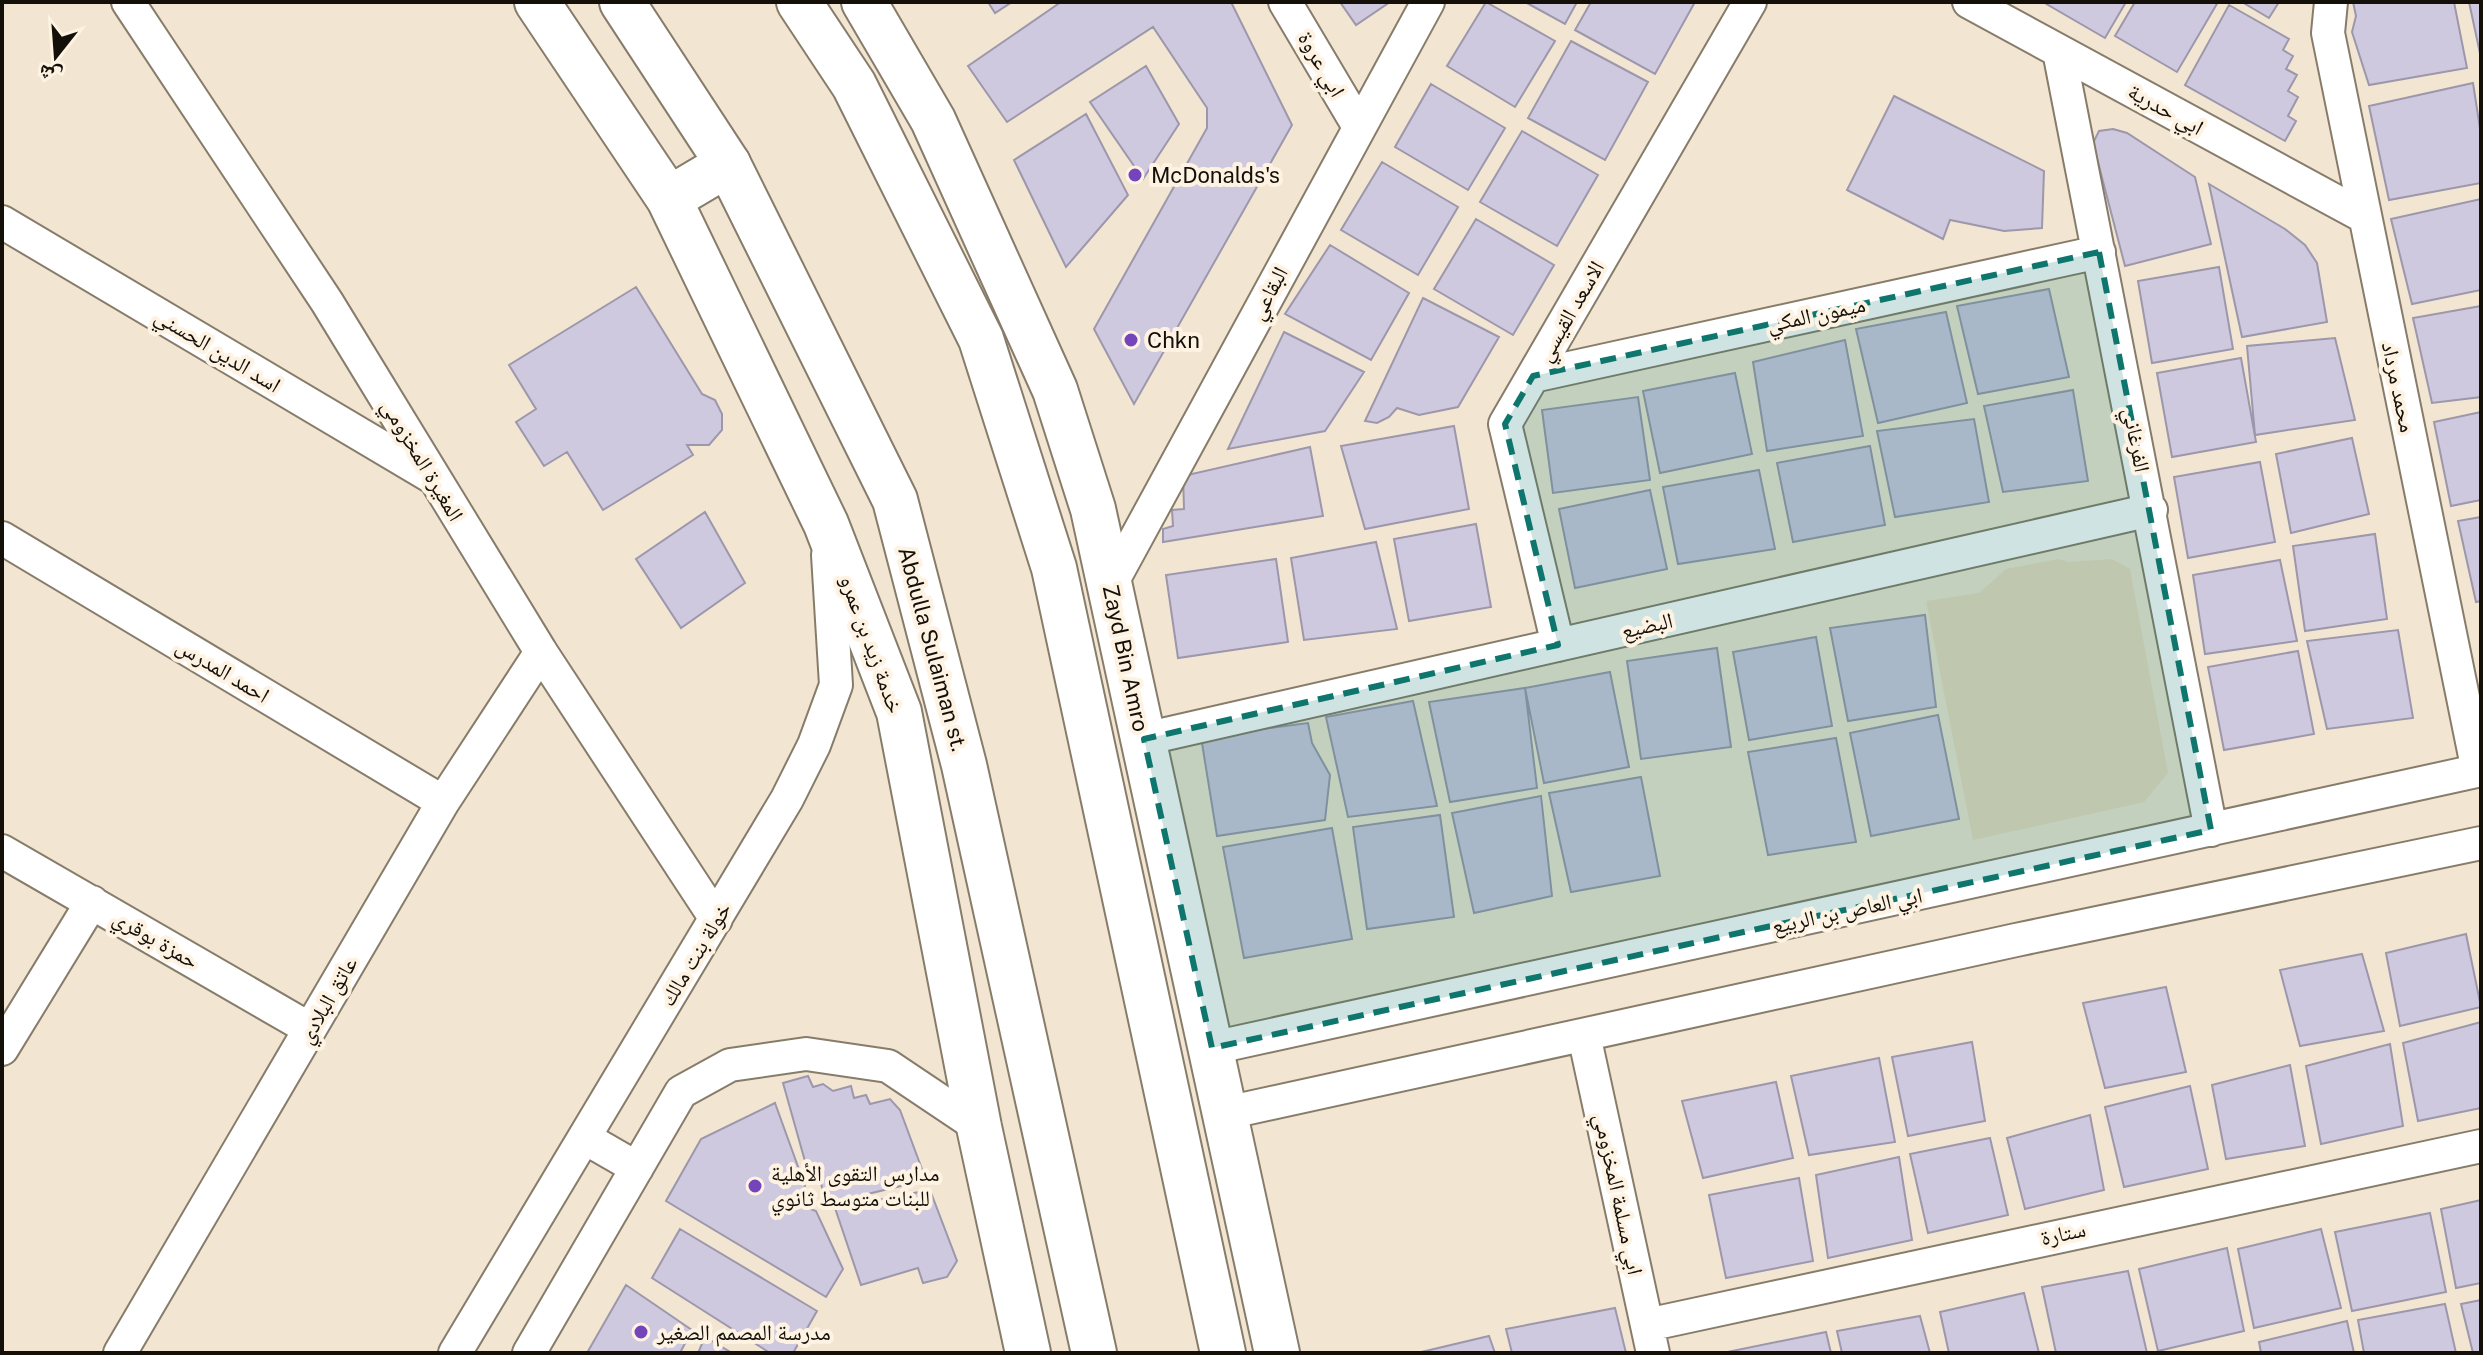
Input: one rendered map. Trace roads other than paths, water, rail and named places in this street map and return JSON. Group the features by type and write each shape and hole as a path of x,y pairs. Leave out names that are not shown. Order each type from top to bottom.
{"main road":[{"name":"خدمة زيد بن عمرو","path":"537,2 669,199 826,524 899,712 979,1127 1028,1353"},
{"name":"Abdulla Sulaiman st.","path":"622,2 728,164 895,500 964,765 1094,1353"},
{"path":"799,2 854,85 981,339 1054,568 1223,1353"},
{"name":"Zayd Bin Amro","path":"864,2 933,120 1055,390 1093,509 1277,1353"},
{"path":"854,85 896,57"},
{"path":"669,199 728,164"}],"street":[{"name":"المغيرة المخزومي","path":"128,2 327,302 541,652 716,919"},
{"name":"ابي عروة","path":"1285,2 1358,125"},
{"name":"البقاعي","path":"1110,586 1358,125 1428,2"},
{"name":"الاسعد القيسي","path":"1558,645 1505,424 1750,2"},
{"name":"ابي حدرية","path":"1969,2 2363,216"},
{"name":"محمد مرداد","path":"2331,2 2328,33 2363,216 2480,770"},
{"name":"الفرغاني","path":"2059,51 2211,830"},
{"name":"اسد الدين الحسني","path":"2,222 435,478"},
{"name":"ميمون المكي","path":"1533,376 2099,252"},
{"name":"البضيع","path":"1144,739 2151,510"},
{"name":"خولة بنت مالك","path":"455,1353 787,799 814,745 836,685 826,524"},
{"name":"احمد المدرس","path":"2,538 443,802"},
{"name":"عاتق البلادي","path":"120,1353 443,802 541,652"},
{"name":"ابي العاص بن الربيع","path":"1212,1048 2480,770"},
{"path":"1226,1113 2481,843"},
{"name":"حمزة بوقري","path":"2,851 310,1029"},
{"path":"2,1049 92,902"},
{"name":"ابي مسلمة المخزومي","path":"1584,1035 1650,1339"},
{"path":"529,1353 681,1092 730,1065 806,1054 888,1066 979,1127"},
{"path":"585,1138 637,1168"},
{"name":"ستارة","path":"1650,1339 2118,1221 2481,1146"}],"place":[{"name":"McDonalds's","path":"1135,175"},
{"name":"Chkn","path":"1131,340"},
{"name":"مدارس التقوى الأهلية للبنات متوسط ثانوي","path":"755,1186"},
{"name":"مدرسة المصمم الصغير","path":"641,1332"}]}
